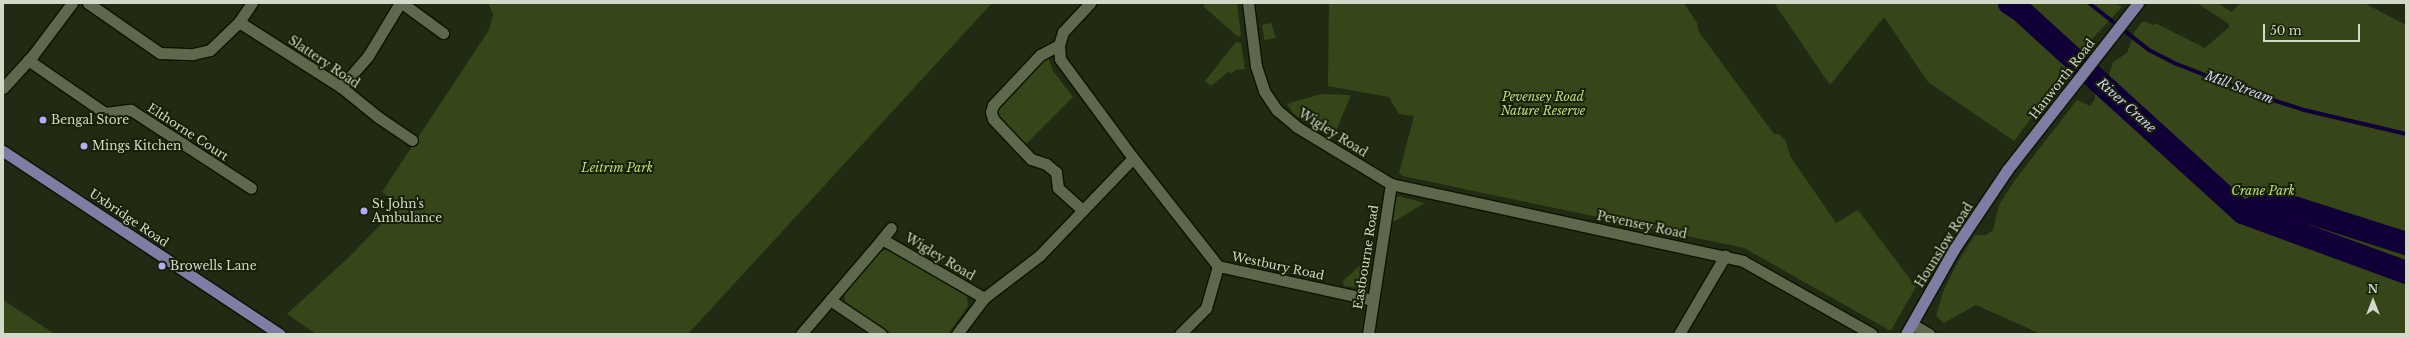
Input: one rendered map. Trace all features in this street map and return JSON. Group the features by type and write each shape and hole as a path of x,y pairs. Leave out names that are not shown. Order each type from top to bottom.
{"main road":[{"name":"Hanworth Road","path":"2007,170 2138,3"},
{"name":"Uxbridge Road","path":"3,151 280,334"},
{"name":"Hounslow Road","path":"1906,334 1954,249 2007,170"}],"street":[{"path":"3,88 28,60 72,3"},
{"path":"88,3 160,53 193,54 210,50 239,22 252,3"},
{"path":"341,86 368,56 401,3 443,33"},
{"path":"957,334 984,298 1040,254 1081,209 1133,158 1060,59 1059,45 1063,32 1090,3"},
{"name":"Wigley Road","path":"1248,3 1256,66 1264,91 1277,110 1297,127 1392,184"},
{"name":"Slattery Road","path":"239,22 341,86 378,117 412,140"},
{"path":"1059,45 1040,55 993,105 991,112 993,119 1031,159 1046,164 1056,172 1058,188 1081,209"},
{"name":"Elthorne Court","path":"28,60 105,113 131,110 251,188"},
{"name":"Westbury Road","path":"1133,158 1218,266 1372,300"},
{"name":"Pevensey Road","path":"1392,184 1743,261 1872,334"},
{"name":"Eastbourne Road","path":"1368,334 1372,300 1392,184"},
{"name":"Wigley Road","path":"801,334 891,228"},
{"name":"Wigley Road","path":"882,239 984,298"},
{"path":"1679,334 1724,256"},
{"path":"1180,334 1206,308 1218,266"},
{"path":"830,300 881,334"},
{"path":"1912,324 1929,334"}],"green space":[{"name":"Leitrim Park","path":"488,3 992,3 688,334 316,334 287,314 348,258 400,205 382,192 489,30 493,14"},
{"path":"1206,3 1237,3 1241,36 1238,37 1203,6"},
{"name":"Pevensey Road Nature Reserve","path":"1329,3 1684,3 1697,23 1699,32 1774,134 1779,134 1786,141 1790,156 1836,223 1858,210 1916,287 1891,330 1889,330 1744,248 1403,176 1399,173 1414,116 1399,114 1389,97 1328,86"},
{"path":"1774,3 2115,3 2122,7 2092,39 2014,141 1928,82 1884,17 1830,85"},
{"name":"Crane Park","path":"2197,3 2217,3 2232,12 2240,3 2364,3 2406,25 2406,334 2041,334 1976,305 1944,323 1936,316 1943,292 1957,263 1975,235 1986,235 1993,230 1999,205 2015,180 2077,100 2090,106 2095,99 2095,93 2107,82 2113,62 2127,53 2135,31 2143,21 2153,25 2155,23 2205,48 2229,27 2229,24"},
{"path":"1271,23 1276,38 1264,40 1262,25"},
{"path":"1236,42 1241,43 1245,69 1235,70 1231,74 1228,72 1211,86 1205,81"},
{"path":"1041,59 1049,59 1053,71 1073,97 1025,145 997,117 996,110"},
{"path":"1321,94 1351,95 1336,131 1329,134 1303,121 1293,113 1287,104"},
{"path":"1398,196 1425,203 1393,222 1394,203"},
{"path":"886,250 893,251 967,293 968,306 948,334 892,334 845,302 844,291 877,253"},
{"path":"1368,258 1364,285 1359,288 1344,286 1343,281"},
{"path":"3,300 55,334 3,334"}],"waterway":[{"name":"River Crane","path":"2009,3 2019,9 2242,212 2406,272"},
{"name":"Mill Stream","path":"2089,3 2149,50 2174,63 2254,94 2304,110 2406,134"},
{"name":"River Crane","path":"2242,212 2262,204 2293,207 2406,243"}],"place":[{"name":"Bengal Store","path":"43,120"},
{"name":"Mings Kitchen","path":"84,146"},
{"name":"St John's Ambulance","path":"364,211"},
{"name":"Browells Lane","path":"162,266"}]}
